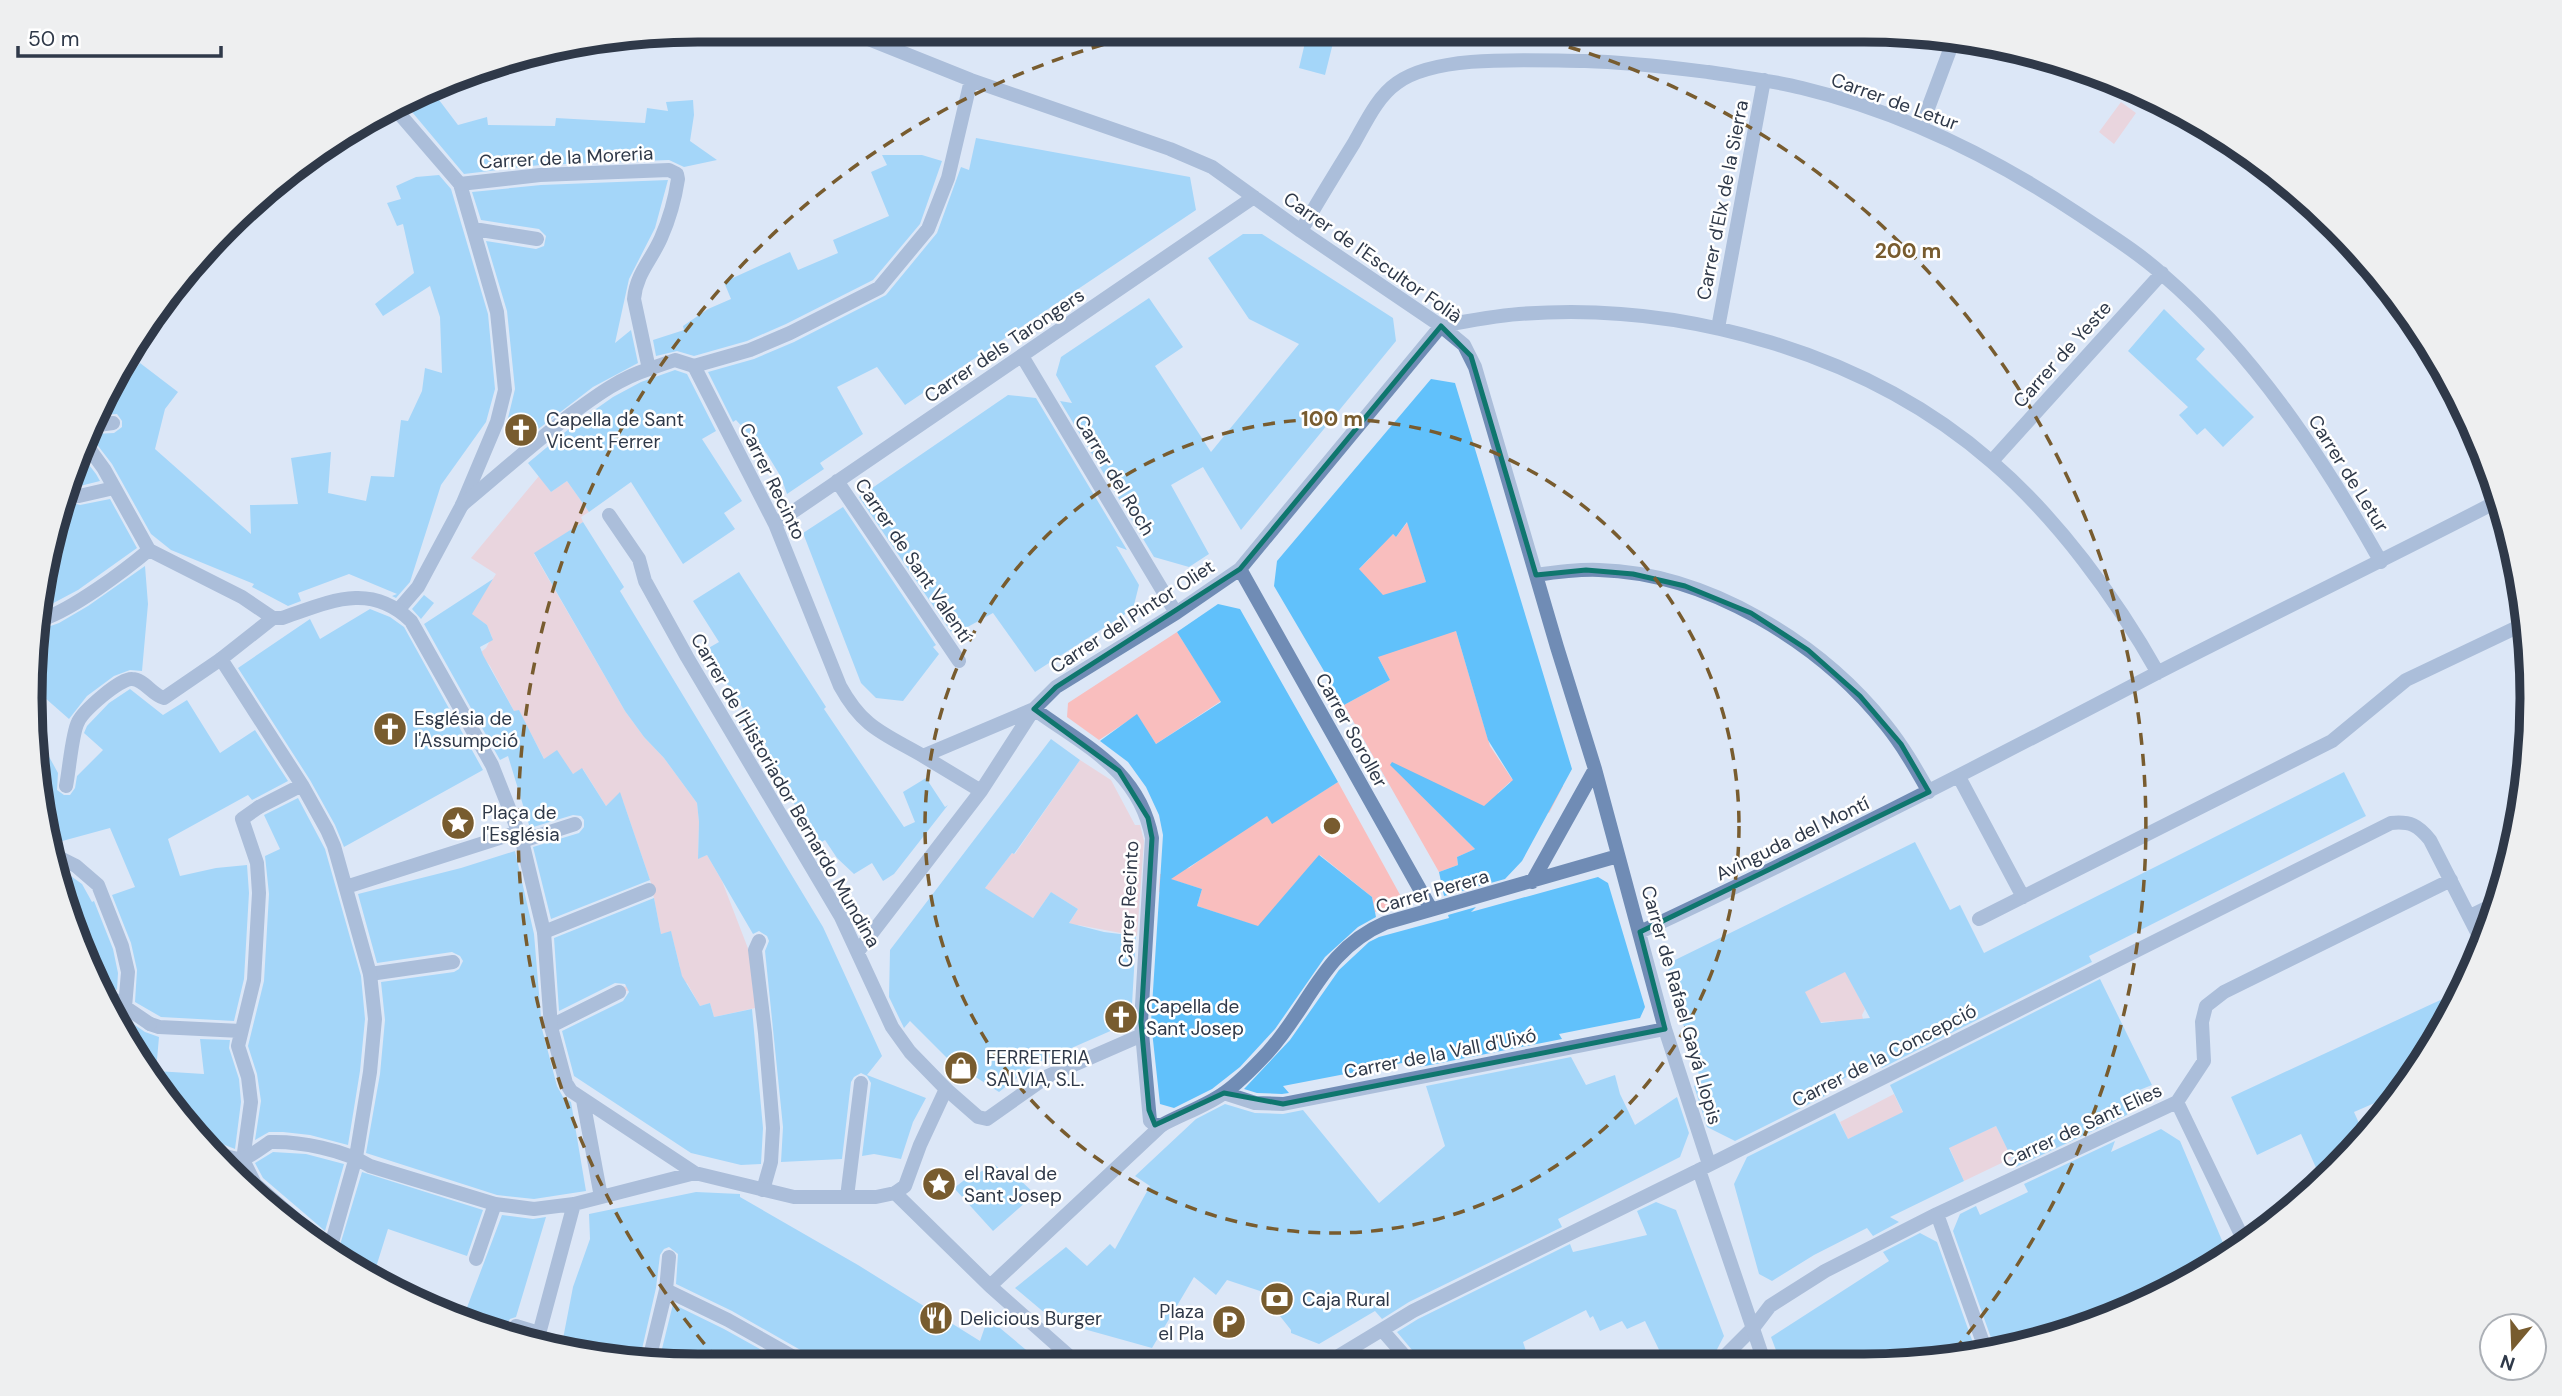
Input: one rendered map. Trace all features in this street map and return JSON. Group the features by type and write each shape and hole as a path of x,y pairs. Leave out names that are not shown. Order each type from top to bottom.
{"street":[{"name":"Carrer de l'Escultor Folià","path":"876,42 971,80 1194,158 1212,167 1441,326 1464,345 1471,356 1595,769 1618,856"},
{"path":"1921,127 1951,48"},
{"name":"Carrer de Letur","path":"1301,231 1385,93 1398,82 1422,71 1480,62 1641,63 1764,80 1841,99 1921,127 1987,159 2055,198 2162,273 2232,344 2297,426 2341,491 2381,562"},
{"path":"462,505 537,441 626,376 675,360 694,366 750,350 816,322 879,288 928,229 948,178 971,80"},
{"name":"Carrer d'Elx de la Sierra","path":"1717,328 1764,80"},
{"path":"399,609 422,580 462,505 497,422 505,390 497,312 460,184 400,114"},
{"name":"Carrer de la Moreria","path":"460,184 540,175 669,170 677,174 667,223 660,241 641,271 635,291 635,306 649,369"},
{"name":"Carrer dels Tarongers","path":"775,524 1254,197"},
{"path":"474,229 537,239"},
{"name":"Carrer de Yeste","path":"1992,461 2162,273"},
{"path":"1441,326 1495,316 1561,312 1661,318 1758,338 1851,372 1910,404 1992,461 2023,492 2088,569 2136,635 2158,673"},
{"name":"Carrer del Pintor Oliet","path":"859,950 981,791 1034,709 1056,687 1176,613 1240,569 1441,326"},
{"name":"Carrer del Roch","path":"1022,356 1176,613"},
{"name":"Carrer Recinto","path":"694,366 775,524 840,686 852,708 868,724 981,791"},
{"path":"91,451 149,550 278,618"},
{"name":"Carrer de Sant Valentí","path":"837,481 959,661"},
{"path":"75,494 79,496 114,488"},
{"name":"Avinguda del Montí","path":"1640,932 1739,887 1959,777 2491,505"},
{"name":"Carrer de l'Historiador Bernardo Mundina","path":"609,514 639,559 645,582 859,950 883,1009 899,1038 942,1084"},
{"path":"47,618 56,615 149,550"},
{"name":"Carrer Soroller","path":"1240,569 1431,909"},
{"path":"1536,575 1586,570 1633,574 1685,586 1751,613 1808,650 1860,696 1885,723 1908,755 1929,792"},
{"path":"66,786 78,721 113,686 132,679 137,680 158,697 164,698 278,618 344,597 387,603 399,609 411,621 492,765 520,836 544,932 551,1027 566,1083 571,1091 583,1100 695,1173 794,1198 876,1197 895,1193 905,1186 942,1084 978,1117 987,1119 1048,1076 1141,1029 1150,1121 1156,1125 1167,1122"},
{"path":"1979,919 2332,741 2406,680 2516,628"},
{"path":"221,659 302,785 327,830 370,974 375,1019 370,1072 356,1157 332,1241"},
{"path":"923,756 1034,709"},
{"name":"Carrer Recinto","path":"1034,709 1119,771 1132,786 1148,818 1152,838 1141,1029"},
{"path":"1532,882 1595,769"},
{"path":"1959,777 2023,897"},
{"path":"254,1181 243,1160 251,1102 239,1053 241,1031 254,979 259,893 257,863 242,819 302,785"},
{"name":"Carrer de la Concepció","path":"1342,1354 1413,1311 2391,823 2406,821 2419,827 2430,840 2451,880"},
{"path":"346,887 520,836 575,824"},
{"name":"Carrer Perera","path":"1167,1122 1224,1093 1283,1034 1321,976 1350,943 1362,934 1385,923 1618,856"},
{"name":"Carrer de Rafael Gayá Llopis","path":"1618,856 1704,1167 1763,1354"},
{"path":"62,859 91,878 107,905 128,972 123,1012 159,1027 241,1031"},
{"path":"2451,880 2477,931"},
{"name":"Carrer de Sant Elies","path":"1727,1354 1770,1306 1804,1283 1937,1214 2177,1102 2204,1061 2202,1022 2206,1006 2224,992 2451,880"},
{"path":"544,932 649,890"},
{"path":"2470,916 2485,909"},
{"path":"759,941 755,950 772,1128 771,1162 763,1190"},
{"path":"370,974 453,962"},
{"path":"551,1027 619,992"},
{"name":"Carrer de la Vall d'Uixó","path":"1224,1093 1255,1103 1283,1104 1665,1029"},
{"path":"847,1197 862,1083"},
{"path":"583,1100 601,1196"},
{"path":"2177,1102 2241,1234"},
{"path":"990,1286 1167,1122"},
{"path":"230,1158 243,1160 270,1142 330,1150 356,1157 370,1166 495,1203 534,1209 574,1204 695,1173"},
{"path":"895,1193 1056,1354"},
{"path":"476,1259 495,1203"},
{"path":"538,1334 574,1204"},
{"path":"1937,1214 1983,1343"},
{"path":"651,1353 666,1290 669,1257"},
{"path":"666,1290 788,1354"},
{"path":"516,1326 523,1330"},
{"path":"1382,1330 1403,1354"}],"highlighted area":[{"path":"1441,326 1471,356 1536,575 1586,570 1633,574 1685,586 1751,613 1808,650 1860,696 1901,744 1929,792 1640,932 1665,1029 1283,1104 1224,1093 1155,1125 1149,1110 1141,1022 1152,838 1148,818 1119,771 1034,709 1056,687 1240,569"}],"shaded area":[{"path":"2121,102 2136,113 2114,144 2099,132"},
{"path":"539,476 551,492 567,481 589,512 581,517 583,522 534,554 625,711 697,803 698,858 707,855 722,881 749,951 755,1008 714,1017 710,1003 700,1006 687,983 678,985 675,977 620,993 619,989 680,967 671,932 661,934 651,883 623,801 617,796 606,806 583,769 573,774 547,764 519,711 514,711 480,653 492,637 487,625 471,614 496,574 471,558"},
{"path":"1424,487 1418,555 1426,582 1407,588 1456,631 1490,746 1512,779 1532,760 1563,786 1549,813 1510,782 1498,793 1506,817 1415,789 1475,849 1457,857 1458,865 1439,872 1344,705 1390,680 1377,655 1359,569 1370,558 1340,489 1396,537 1413,515"},
{"path":"1177,632 1221,701 1156,744 1137,715 1099,740 1067,717 1068,703"},
{"path":"1080,760 1111,780 1135,825 1140,825 1144,841 1137,936 1078,925 1048,984 1036,976 1078,909 1051,892 1033,918 978,897 1012,853 1015,854"},
{"path":"1338,782 1404,902 1375,912 1372,897 1320,855 1259,927 1197,906 1202,889 1176,881 1170,896 1159,892 1160,874 1189,868 1265,813 1272,823"},
{"path":"1835,951 1865,1009 1863,1019 1840,1032 1835,1021 1797,1024 1794,972 1818,986 1824,982"},
{"path":"1894,1094 1903,1113 1848,1139 1840,1122"},
{"path":"1996,1126 2012,1158 1964,1181 1949,1147"}],"building":[{"path":"1305,42 1333,42 1325,75 1299,68"},
{"path":"437,97 458,125 487,117 488,125 555,126 556,118 645,123 647,108 668,111 666,102 693,100 690,141 717,160 684,167 669,160 540,165 464,174 410,109"},
{"path":"976,138 1190,177 1196,210 905,405 877,367 837,387 863,434 820,463 824,469 787,494 781,477 767,454 736,420 733,422 708,372 754,359 794,342 886,295 937,233 961,167 969,170"},
{"path":"882,155 922,155 942,161 920,224 873,280 747,341 694,356 677,351 656,356 653,340 684,330 683,326 708,309 731,299 724,282 790,252 798,270 838,253 833,240 889,216 871,172 887,165"},
{"path":"439,175 451,189 488,314 495,389 486,422 441,485 410,582 396,598 392,596 397,594 349,574 298,593 301,601 288,606 252,587 254,584 171,550 151,534 112,464 95,441 98,434 114,433 122,427 122,421 117,414 107,415 121,387 140,363 178,392 165,409 155,449 251,534 250,505 298,504 291,458 331,452 328,493 366,501 371,476 394,477 401,420 408,421 422,391 425,368 442,373 440,317 430,286 383,316 375,304 414,273 403,224 397,226 387,203 401,199 396,186 416,177"},
{"path":"668,180 655,228 629,279 615,343 631,330 638,363 593,387 524,440 516,437 507,422 515,389 507,311 486,241 536,249 544,246 546,236 539,229 481,220 472,192 541,185"},
{"path":"1243,234 1262,234 1393,318 1396,341 1241,530 1203,467 1171,485 1209,554 1189,567 1154,557 1060,401 1072,403 1056,375 1061,357 1149,298 1183,347 1155,366 1211,452 1299,344 1249,319 1208,258"},
{"path":"2164,309 2205,349 2196,359 2254,417 2223,447 2205,428 2197,435 2179,415 2188,407 2128,351"},
{"path":"675,370 687,374 716,431 702,439 742,501 724,513 735,529 683,564 631,482 589,512 567,481 551,492 528,463 576,423 613,397 641,382"},
{"path":"1431,379 1455,383 1572,769 1522,861 1505,879 1444,896 1439,872 1458,865 1457,857 1475,849 1390,765 1392,762 1484,806 1513,780 1488,740 1456,631 1378,657 1390,680 1344,705 1274,586 1277,561","holes":["1407,522 1426,582 1383,595 1359,569 1393,534 1396,537"]},
{"path":"1008,395 1036,398 1127,550 1116,546 1139,585 1133,609 1035,672 993,613 953,635 859,497"},
{"path":"87,462 100,481 78,485"},
{"path":"110,499 137,548 78,590 49,605 64,528 72,503 80,505"},
{"path":"843,507 936,645 933,647 939,654 903,701 876,698 861,683 803,533"},
{"path":"583,522 624,587 620,591 823,927 882,1056 867,1075 926,1098 913,1122 901,1159 874,1154 862,1156 871,1083 867,1076 861,1073 851,1082 842,1159 781,1162 783,1127 765,951 769,941 767,936 759,931 753,934 707,855 698,859 697,803 625,711 534,553"},
{"path":"145,566 148,604 142,671 130,670 114,676 87,696 69,719 42,695 46,628 88,606"},
{"path":"739,572 826,707 824,709 904,827 915,822 903,792 926,778 945,807 948,805 894,874 883,881 872,863 854,874 837,858 825,840 820,843 738,718 746,713 705,650 719,642 693,601"},
{"path":"493,579 472,614 487,625 493,640 480,647 483,655 514,711 519,710 544,759 557,750 573,774 582,768 606,806 620,792 650,880 551,919 533,847 579,833 584,827 584,820 581,816 573,815 530,828 508,756 500,760 424,624"},
{"path":"424,595 434,603 421,619 412,609"},
{"path":"1218,604 1240,609 1338,782 1272,824 1267,816 1171,879 1202,889 1197,906 1258,926 1319,855 1372,897 1376,917 1358,927 1325,957 1275,1029 1240,1067 1212,1089 1174,1108 1160,1104 1151,1022 1163,835 1159,815 1146,787 1128,762 1100,741 1137,714 1156,744 1221,702 1177,632"},
{"name":"Església de l'Assumpció","path":"370,609 390,617 404,627 483,770 344,847 310,780 238,668 310,619 320,639"},
{"path":"130,689 163,715 187,700 220,753 255,730 288,781 252,800 248,795 168,839 180,876 247,865 249,893 244,979 234,1021 161,1017 135,1002 137,970 131,943 112,895 135,887 110,828 58,842 44,747 58,773 57,790 64,795 70,795 75,788 77,776 103,750 84,733 87,726 109,703"},
{"path":"1051,739 1080,760 1014,854 1012,853 985,888 1033,918 1051,892 1078,909 1069,923 1104,932 1136,936 1131,1022 1035,1064 999,1092 949,1060 910,1021 904,1028 889,997 890,950"},
{"path":"2344,772 2366,816 2089,956 2092,962 1882,1068 1878,1061 1858,1071 1824,1089 1827,1095 1735,1141 1707,1127 1694,1086 1701,1081 1667,973 1673,961 1915,842 1950,910 1960,905 1984,953","holes":["1845,972 1870,1018 1821,1023 1805,992"]},
{"path":"298,798 325,849 361,976 365,1019 348,1145 310,1135 283,1132 269,1132 255,1140 261,1101 257,1074 248,1046 264,981 269,894 265,856 280,849 264,815"},
{"path":"515,851 534,934 542,1029 557,1086 563,1097 571,1102 586,1191 534,1199 497,1195 366,1153 380,1074 385,1020 381,982 454,972 463,961 452,952 377,963 358,894 461,868"},
{"path":"65,872 82,884 92,902 94,901 113,949 118,973 117,990 109,986 92,949"},
{"path":"1598,877 1608,883 1645,1007 1640,1018 1559,1034 1562,1039 1420,1067 1418,1060 1283,1086 1289,1093 1257,1093 1244,1089 1290,1040 1339,970 1369,942 1476,907 1471,912"},
{"path":"654,898 661,934 671,931 682,976 700,1006 710,1003 714,1017 752,1009 763,1128 761,1164 741,1165 691,1153 574,1076 562,1031 623,1001 629,992 625,984 615,983 559,1011 554,938"},
{"path":"2100,979 2152,1085 2137,1091 2127,1115 2016,1167 1996,1126 1949,1148 1964,1181 1890,1217 1899,1222 1873,1236 1867,1228 1814,1255 1772,1281 1759,1274 1734,1184 1747,1157 1835,1113 1848,1139 1903,1112 1890,1085"},
{"path":"2447,997 2432,1026 2384,1097 2354,1112 2360,1127 2318,1172 2301,1134 2257,1155 2231,1097"},
{"path":"128,1022 159,1037 156,1067 130,1026"},
{"path":"200,1039 230,1040 229,1048 239,1079 241,1102 235,1149 214,1141 160,1071 204,1074"},
{"path":"1571,1057 1586,1085 1615,1075 1620,1094 1635,1125 1677,1097 1689,1133 1680,1157 1558,1219 1562,1227 1409,1302 1382,1319 1375,1311 1319,1344 1291,1333 1260,1291 1227,1280 1216,1295 1194,1277 1152,1348 1073,1326 1071,1328 1046,1314 1015,1288 1066,1247 1087,1266 1110,1244 1115,1249 1150,1186 1135,1176 1196,1119 1225,1104 1255,1113 1283,1114 1303,1110 1379,1203 1445,1146 1426,1086"},
{"path":"2161,1129 2180,1141 2224,1245 2192,1266 2115,1304 2034,1332 1992,1341 1953,1231 1960,1214 1976,1206 1980,1215 2028,1192 2024,1184 2115,1141 2111,1152"},
{"path":"273,1152 306,1154 344,1164 325,1231 263,1178 255,1163"},
{"path":"995,1165 1001,1170 1006,1167 1035,1194 993,1231 954,1188 967,1178"},
{"path":"362,1172 483,1210 467,1256 388,1229 375,1269 340,1247"},
{"path":"696,1192 740,1194 740,1197 858,1265 980,1341 988,1318 1031,1354 807,1354 732,1311 676,1284 678,1254 669,1247 660,1255 656,1288 641,1351 563,1339 573,1287 590,1239 589,1214"},
{"path":"1656,1202 1676,1210 1724,1336 1715,1354 1661,1354 1645,1321 1627,1329 1622,1321 1600,1331 1593,1316 1590,1318 1586,1310 1523,1342 1526,1351 1519,1354 1415,1354 1397,1332 1570,1244 1573,1252 1647,1235 1637,1211"},
{"path":"502,1215 533,1219 546,1217 516,1317 510,1319 507,1325 466,1311"},
{"path":"1920,1233 1937,1242 1973,1344 1907,1353 1777,1354 1771,1337 1889,1261 1883,1252"},
{"path":"673,1304 769,1354 698,1354 661,1353"}],"place":[{"name":"Capella de Sant Vicent Ferrer","path":"521,430"},
{"name":"Església de l'Assumpció","path":"390,729"},
{"name":"Plaça de l'Església","path":"458,823"},
{"name":"Capella de Sant Josep","path":"1121,1017"},
{"name":"FERRETERIA SALVIA, S.L.","path":"961,1068"},
{"name":"el Raval de Sant Josep","path":"939,1184"},
{"name":"Caja Rural","path":"1277,1299"},
{"name":"Delicious Burger","path":"936,1318"},
{"name":"Plaza el Pla","path":"1229,1322"}]}
